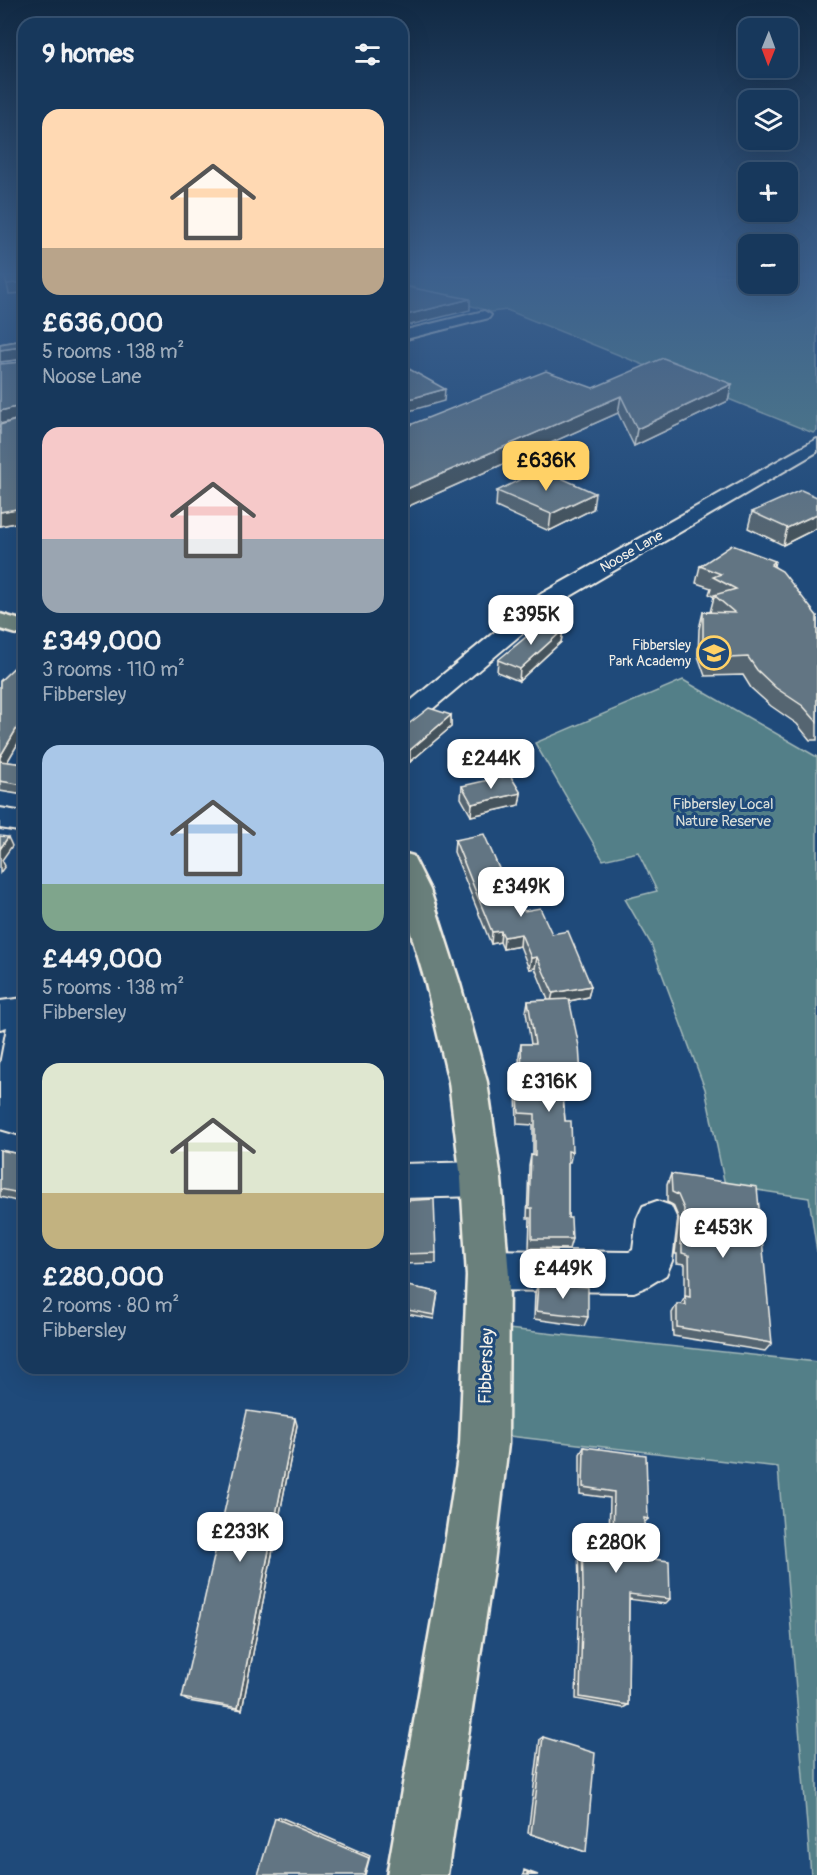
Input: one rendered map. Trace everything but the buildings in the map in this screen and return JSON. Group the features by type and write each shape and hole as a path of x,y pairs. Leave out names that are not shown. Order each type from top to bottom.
{"main road":[{"path":"0,621 18,628"},
{"name":"Fibbersley","path":"408,877 443,984 468,1082 481,1179 487,1273 484,1444 468,1563 417,1875"}],"street":[{"name":"Noose Lane","path":"408,716 515,624 549,599 817,444"},
{"path":"0,818 18,821"},
{"path":"0,1015 18,1012"},
{"path":"11,1117 18,1069"},
{"path":"408,1181 481,1179"},
{"path":"487,1273 634,1272 652,1261 657,1219"}],"green space":[{"path":"640,364 817,364 817,431 813,433"},
{"name":"Fibbersley Local Nature Reserve","path":"683,680 817,757 817,1252 809,1198 725,1185 705,1089 651,944 625,899 657,891 638,852 603,860 535,743"},
{"path":"508,1329 817,1362 817,1875 811,1875 778,1467 509,1436"}],"place":[{"name":"Fibbersley Park Academy","path":"714,653"}]}
